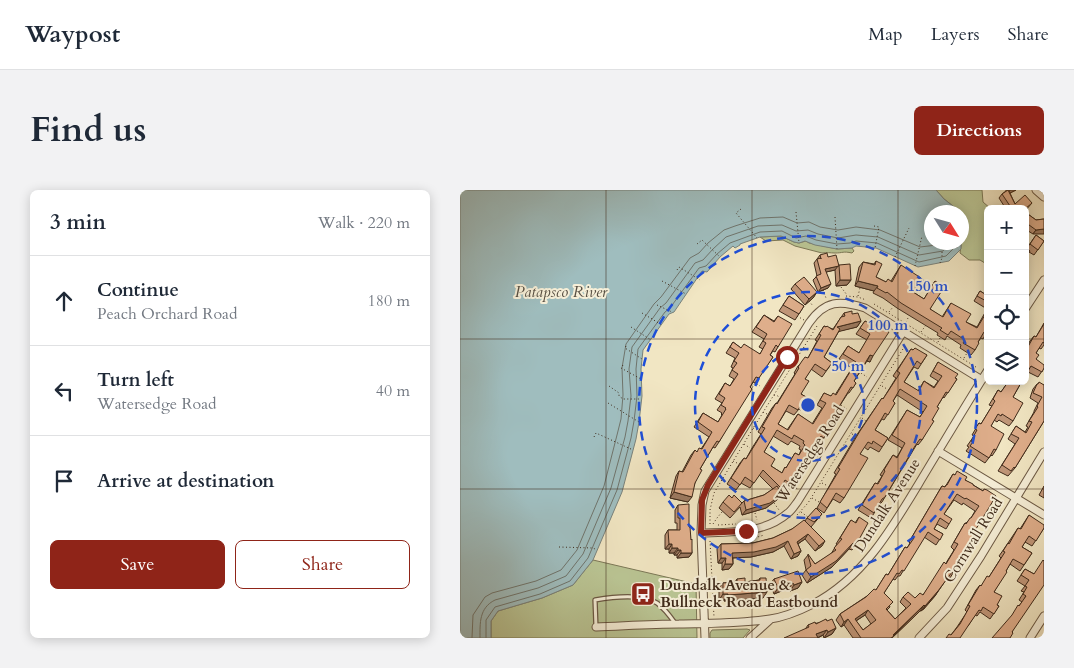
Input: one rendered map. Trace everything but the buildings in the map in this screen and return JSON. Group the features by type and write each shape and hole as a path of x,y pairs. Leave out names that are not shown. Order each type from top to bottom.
{"street":[{"path":"1036,190 1044,197"},
{"path":"1029,303 1044,280"},
{"path":"705,638 701,533 702,505 705,491 809,323 818,312 839,303 850,303 865,308 982,380"},
{"name":"Watersedge Road","path":"701,533 711,529 746,531 771,524 788,513 798,501 904,332"},
{"name":"Dundalk Avenue","path":"596,628 734,623 771,619 795,612 819,601 849,579 877,548 984,377"},
{"path":"938,451 1044,516"},
{"name":"Cornwall Road","path":"919,638 947,608 1044,452"},
{"path":"1030,638 1044,616"},
{"path":"750,638 771,619"}],"lane":[{"path":"596,628 595,600 613,597 641,597 656,603 668,613 676,624"}],"path":[{"path":"741,208 736,213 757,238"},
{"path":"796,212 799,243"},
{"path":"835,217 837,249"},
{"path":"874,226 879,227 875,248"},
{"path":"895,257 909,228"},
{"path":"916,266 922,236"},
{"path":"697,244 702,240 720,257"},
{"path":"940,263 942,250"},
{"path":"677,270 679,266 700,280"},
{"path":"662,281 686,294"},
{"path":"841,287 848,296"},
{"path":"858,297 860,288"},
{"path":"823,290 827,299"},
{"path":"657,305 672,312"},
{"path":"889,313 893,307"},
{"path":"642,313 662,325"},
{"path":"905,323 910,316"},
{"path":"714,623 710,510 714,493 817,325"},
{"path":"921,333 926,325"},
{"path":"630,327 651,340"},
{"path":"813,332 818,334"},
{"path":"937,343 940,338"},
{"path":"626,346 624,348 642,359"},
{"path":"804,348 810,351"},
{"path":"963,359 967,353"},
{"path":"793,364 797,366"},
{"path":"623,365 621,368 641,379"},
{"path":"891,368 896,371"},
{"path":"861,373 868,377"},
{"path":"746,384 752,388 755,383 767,390"},
{"path":"881,385 887,389"},
{"path":"609,386 619,392 619,396 623,399 641,399"},
{"path":"774,395 780,398"},
{"path":"608,403 639,422"},
{"path":"841,405 848,410"},
{"path":"764,412 769,415"},
{"path":"861,417 866,421"},
{"path":"753,428 759,431"},
{"path":"594,437 596,433 633,450"},
{"path":"851,433 856,436"},
{"path":"744,444 750,448"},
{"path":"812,453 819,457 816,462"},
{"path":"733,461 739,464"},
{"path":"821,482 828,486"},
{"path":"790,485 799,490 796,493"},
{"path":"811,498 820,502"},
{"path":"774,503 779,510 783,507"},
{"path":"711,529 716,518 723,511"},
{"path":"801,512 808,518"},
{"path":"755,513 759,520"},
{"path":"711,529 739,524"},
{"path":"559,547 593,548 597,550"}],"green space":[{"path":"936,190 982,190 983,202 986,205 984,205 984,262 980,260 969,260 960,253 960,250 969,250 969,205 952,205"},
{"path":"781,236 794,242 806,241 837,249 852,248 854,251 852,253 822,253 795,246 783,240 766,241 760,237"},
{"path":"593,560 696,584 697,638 491,638 491,621 498,611 542,598 573,585"},
{"path":"712,630 750,630 743,638 710,638"}],"water":[{"name":"Patapsco River","path":"460,190 936,190 952,205 924,205 924,250 960,250 949,261 918,267 876,248 856,246 837,249 805,241 794,242 781,236 760,237 740,244 735,248 733,246 707,272 702,271 674,312 669,314 643,350 641,369 642,396 636,439 622,492 593,560 573,585 542,598 498,611 491,621 491,638 460,638"}],"place":[{"name":"Dundalk Avenue & Bullneck Road Eastbound","path":"643,594"}],"route":[{"path":"746,531 701,533 702,500 708,485 787,357"}]}
